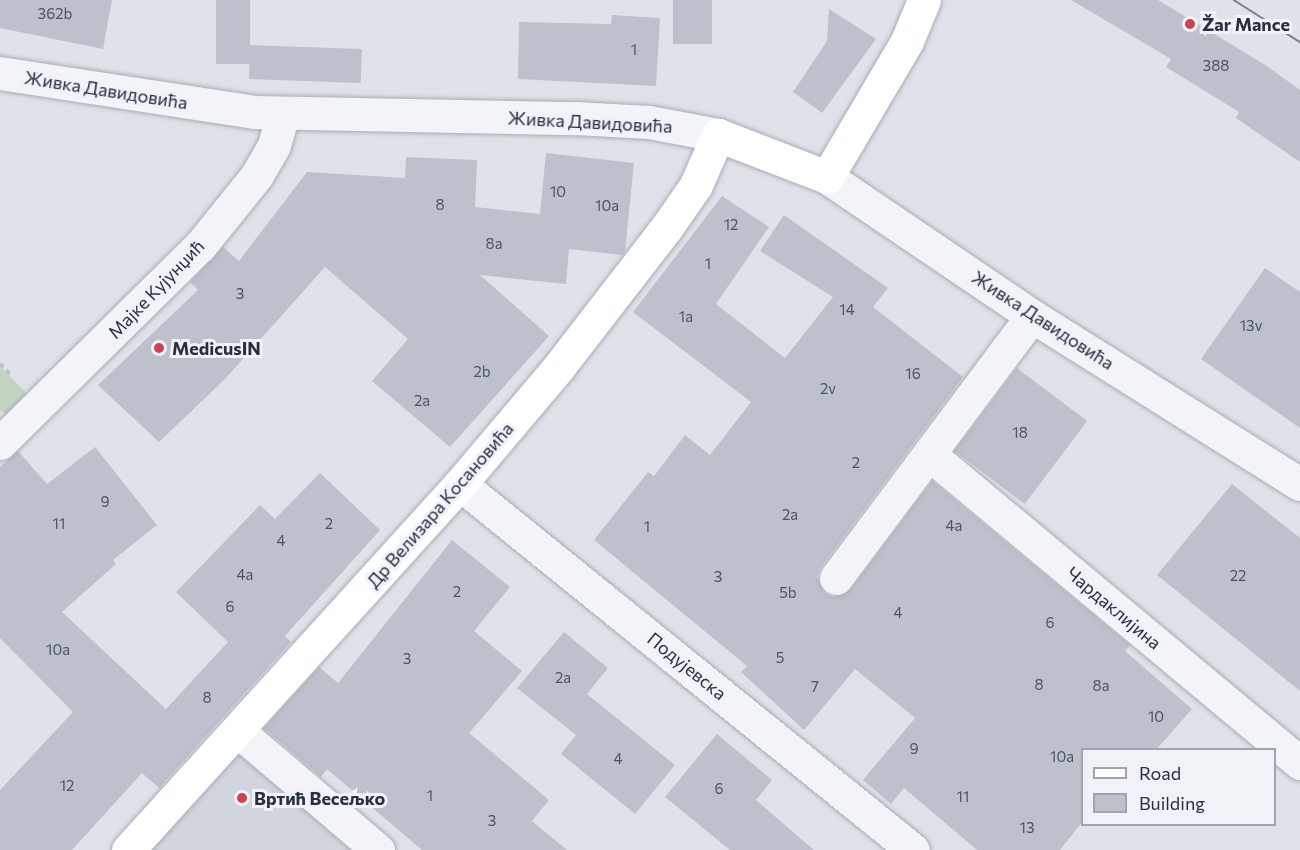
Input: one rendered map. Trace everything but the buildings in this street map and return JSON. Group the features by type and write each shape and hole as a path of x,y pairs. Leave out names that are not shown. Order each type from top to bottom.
{"street":[{"path":"827,177 907,41 924,0"},
{"name":"Живка Давидовића","path":"0,73 283,114 575,118 649,122 718,135 827,177 1032,315 1300,484"},
{"name":"Мајке Кујунџић","path":"0,443 200,246 256,175 274,145 283,114"},
{"name":"Др Велизара Косановића","path":"128,850 460,484 661,236 696,185 718,135"},
{"path":"837,578 1032,315"},
{"name":"Чардаклијина","path":"929,454 1300,763"},
{"name":"Подујевска","path":"460,484 914,850"},
{"path":"238,731 378,850"}],"shaded area":[{"name":"Вртић Весељко","path":"235,745 354,850 143,850"}],"green space":[{"path":"0,366 27,394 10,417 0,410"}],"tram line":[{"path":"1234,0 1300,42"}],"place":[{"name":"Žar Mance","path":"1190,24"},
{"name":"MedicusIN","path":"159,348"},
{"name":"Вртић Весељко","path":"242,798"}]}
